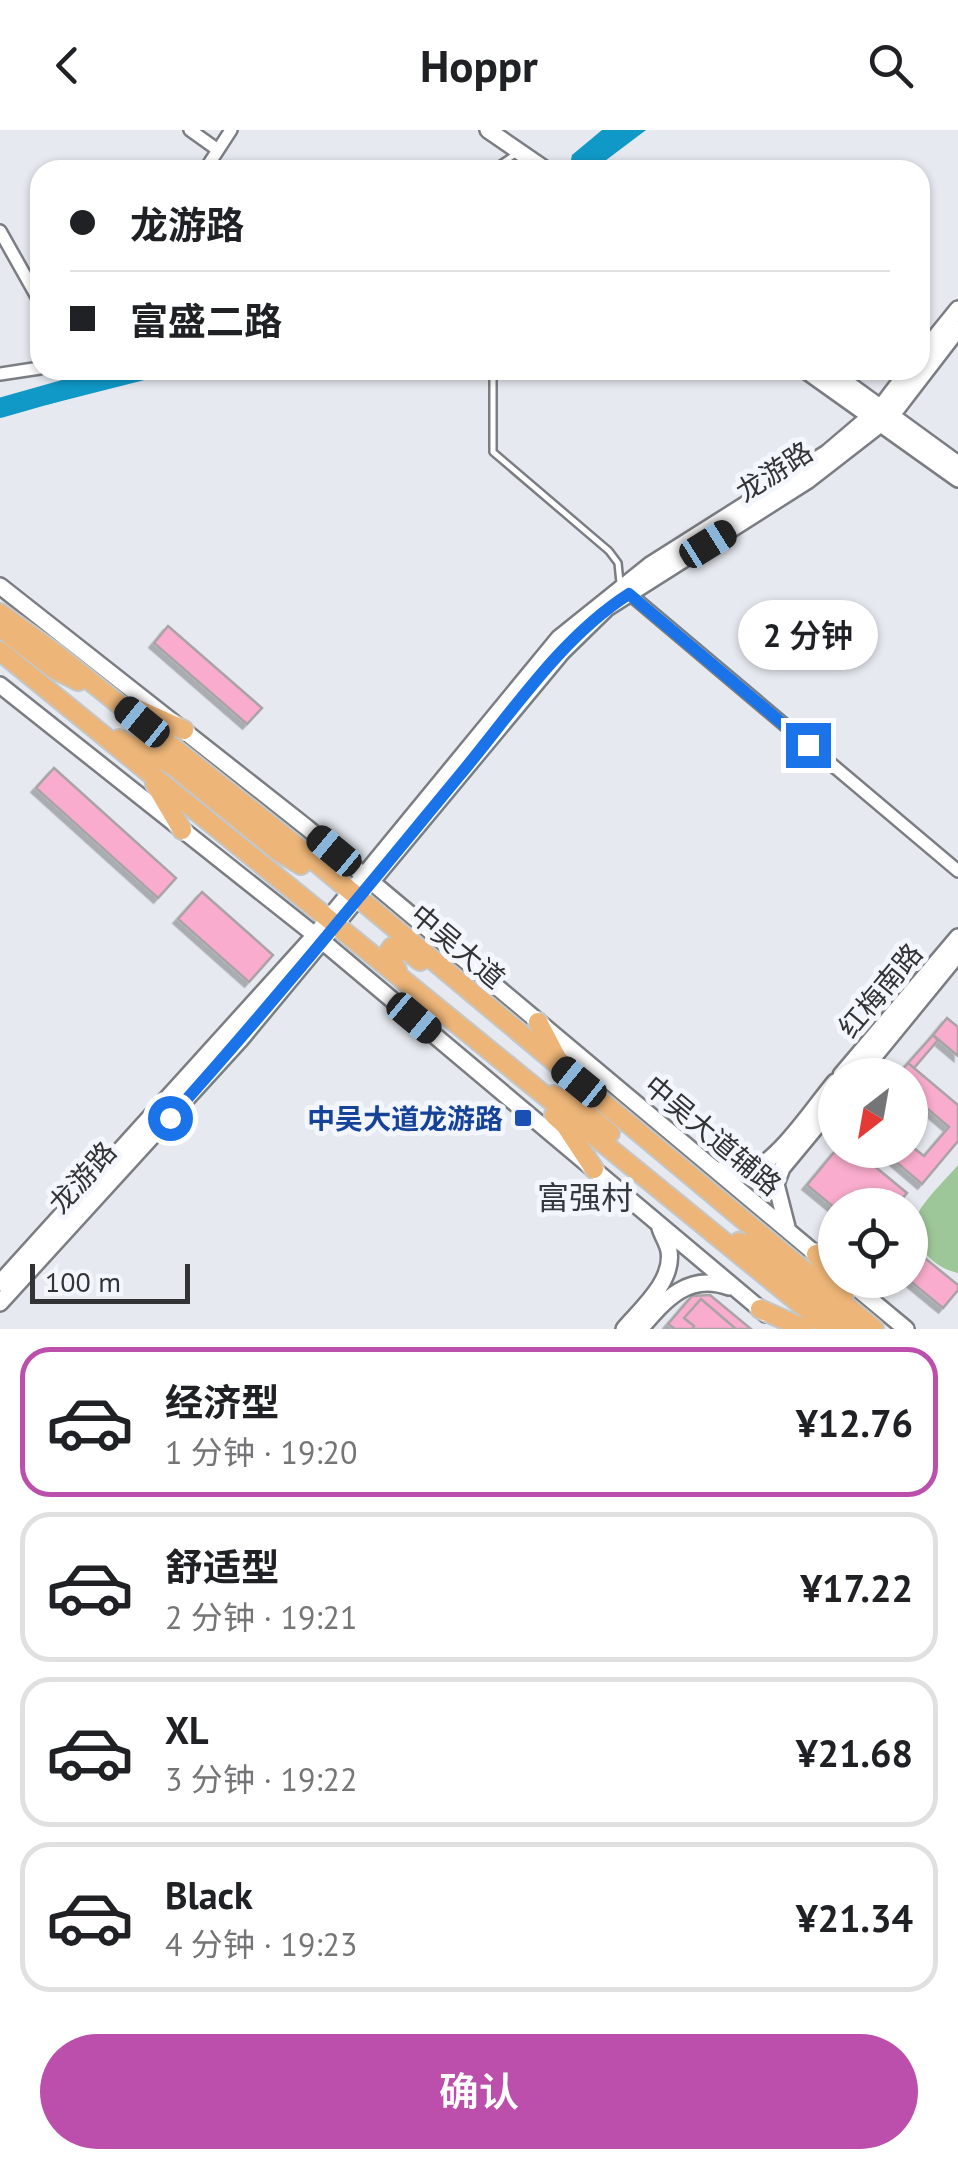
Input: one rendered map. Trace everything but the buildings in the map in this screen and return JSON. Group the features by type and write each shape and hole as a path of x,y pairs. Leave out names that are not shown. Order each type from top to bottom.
{"main road":[{"path":"488,130 532,160"},
{"path":"930,344 958,309"},
{"name":"龙游路","path":"930,361 958,329"},
{"path":"822,380 958,464"},
{"path":"840,380 958,478"},
{"name":"龙游路","path":"881,416 903,380"},
{"name":"龙游路","path":"0,1303 100,1196 562,652 624,590 881,416 913,380"},
{"name":"中吴大道辅路","path":"0,586 367,879 816,1254"},
{"name":"中吴大道","path":"0,613 292,843 878,1329"},
{"path":"0,628 54,669 184,730"},
{"path":"0,651 831,1329"},
{"path":"4,693 319,939 785,1329"},
{"path":"92,726 172,765 278,852 301,865 305,861 292,843"},
{"path":"147,771 182,830"},
{"name":"红梅南路","path":"855,1058 958,937"},
{"name":"龙游路","path":"0,1284 319,939"},
{"path":"401,978 388,953 392,947 409,952 520,1047 579,1082"},
{"path":"873,1058 958,954"},
{"path":"538,1022 563,1069"},
{"path":"514,1070 542,1104 566,1125 594,1169"},
{"path":"538,1090 577,1104 693,1204 702,1205 707,1200 704,1187"},
{"path":"788,1231 776,1184 776,1163 818,1105"},
{"path":"714,1169 736,1174 776,1163 818,1121"},
{"path":"640,1329 661,1295 670,1252 658,1224"},
{"path":"740,1254 736,1246 739,1242 755,1247 851,1329"},
{"path":"816,1254 840,1292 878,1329"},
{"path":"624,1329 661,1295 698,1281 738,1290"},
{"path":"869,1298 906,1329"},
{"path":"760,1309 806,1329"}],"street":[{"path":"190,130 218,150"},
{"path":"212,160 230,130"},
{"path":"0,230 30,284"},
{"path":"0,374 30,370"},
{"path":"624,590 958,871"}],"lane":[{"path":"506,160 519,151"},
{"path":"493,380 493,452 609,551 618,563 624,590"}],"green space":[{"path":"958,1165 958,1273 928,1256 928,1199"}],"water":[{"path":"602,130 646,130 606,160 571,160"},
{"path":"67,380 145,380 46,405 42,387"}],"waterway":[{"path":"0,408 70,388"}],"place":[{"name":"中吴大道龙游路","path":"523,1118"}],"district":[{"name":"富强村","path":"585,1197"}],"route":[{"path":"170,1118 323,942 562,652 607,608 629,594 808,745"}]}
